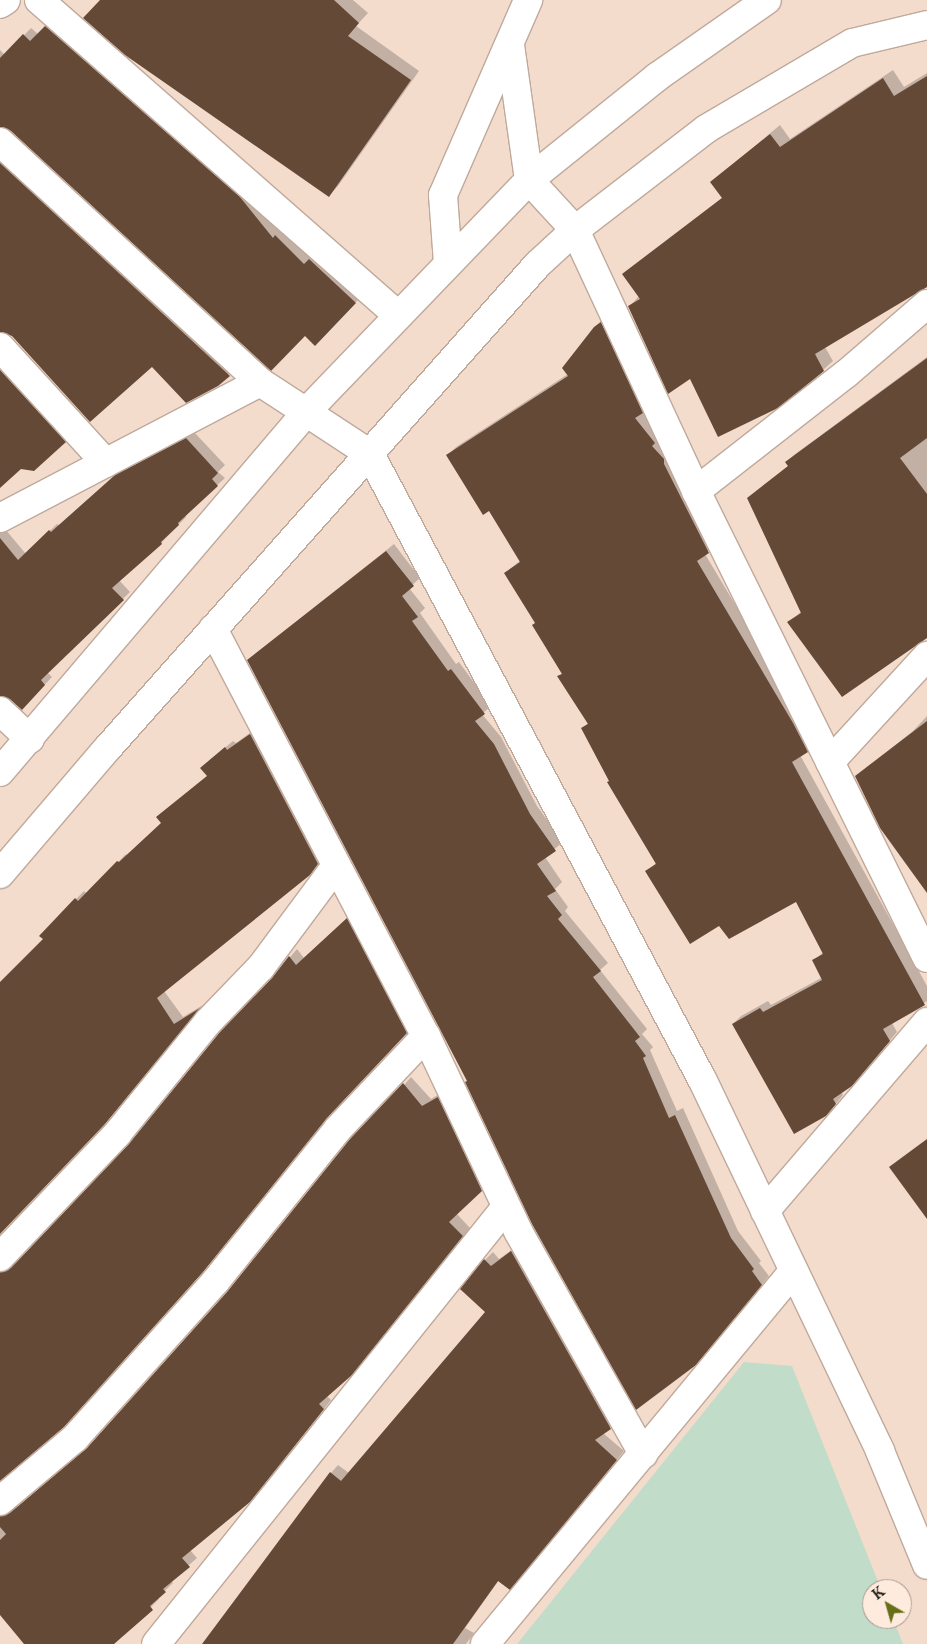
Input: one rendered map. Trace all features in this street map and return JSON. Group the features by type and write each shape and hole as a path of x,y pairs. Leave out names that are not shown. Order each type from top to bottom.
{"street":[{"path":"0,4 6,0"},
{"path":"39,0 397,315"},
{"path":"448,263 443,195 528,0"},
{"path":"0,772 306,412 397,315 529,180 657,77 765,0"},
{"path":"0,874 213,629 537,265 575,230 706,128 852,42 927,25"},
{"path":"510,44 529,180 575,230 696,491 927,958"},
{"path":"0,142 260,382 370,454 702,1081 880,1451 927,1565"},
{"path":"696,491 846,374 927,304"},
{"path":"0,347 106,463"},
{"path":"0,518 260,382"},
{"path":"213,629 426,1036 506,1207 643,1454"},
{"path":"830,762 927,656"},
{"path":"0,712 30,739"},
{"path":"0,1257 118,1134 208,1022 261,967 336,866"},
{"path":"765,1211 927,1022"},
{"path":"0,1501 75,1438 215,1282 338,1129 426,1036"},
{"path":"156,1644 506,1207"},
{"path":"485,1644 794,1271"}],"green space":[{"path":"744,1362 792,1366 877,1579 862,1579 862,1629 897,1629 903,1644 517,1644"}],"building":[{"path":"100,0 334,0 359,23 348,36 411,80 329,197 125,55 83,18"},
{"path":"45,26 240,197 273,238 275,235 304,264 309,259 356,303 315,346 305,336 271,371 11,131 0,127 0,58 23,34 30,41"},
{"path":"927,76 927,287 815,354 824,371 778,408 718,437 690,379 668,394 628,306 640,299 622,274 722,198 710,182 770,134 780,147 883,78 894,96"},
{"path":"0,163 230,376 218,386 186,403 152,367 90,422 12,336 0,332"},
{"path":"601,322 643,413 635,418 655,443 652,446 664,459 664,464 709,553 697,561 793,723 808,752 792,762 925,1005 883,1029 890,1041 852,1086 833,1099 836,1104 826,1116 794,1134 732,1024 760,1008 763,1012 822,980 812,960 823,954 796,902 729,939 719,926 690,944 645,871 656,864 607,782 609,781 581,728 588,724 557,676 562,674 532,625 535,623 504,573 520,562 489,511 483,515 446,455 568,376 562,368 594,327"},
{"path":"927,358 927,438 900,458 927,494 927,638 842,697 787,622 801,613 747,498 788,466 785,462"},
{"path":"0,370 66,442 34,471 21,469 0,488"},
{"path":"186,438 218,473 212,479 218,486 178,523 179,525 161,542 162,544 112,588 124,600 41,680 45,685 22,710 10,699 0,696 0,538 18,560 49,530 51,532 115,475"},
{"path":"386,551 414,586 402,596 418,617 412,621 448,671 451,669 485,714 475,721 494,744 530,814 556,851 537,864 556,891 547,896 562,915 558,919 601,971 593,977 640,1037 635,1041 646,1056 643,1058 669,1118 675,1115 731,1238 754,1269 752,1271 762,1285 696,1365 636,1410 532,1224 465,1082 467,1081 247,660"},
{"path":"927,721 927,893 880,828 855,776"},
{"path":"250,734 318,864 310,875 157,998 174,1024 200,1008 105,1124 0,1234 0,982 43,939 39,936 75,898 78,901 117,861 119,862 161,823 156,817 207,776 200,768 225,747 227,750"},
{"path":"347,918 407,1033 327,1118 203,1272 64,1427 0,1481 0,1272 11,1268 128,1145 220,1032 272,978 289,956 296,965"},
{"path":"403,1083 422,1106 438,1097 482,1191 449,1222 463,1236 352,1375 319,1404 324,1409 250,1502 182,1558 190,1567 163,1589 166,1592 150,1606 153,1610 114,1644 24,1644 0,1615 0,1540 6,1534 0,1527 0,1516 10,1513 87,1448 227,1292 350,1139"},
{"path":"927,1139 927,1219 889,1167"},
{"path":"511,1251 611,1429 595,1440 617,1460 510,1590 498,1581 453,1644 202,1644 330,1472 341,1481 485,1312 460,1289 484,1259 491,1266"}]}
